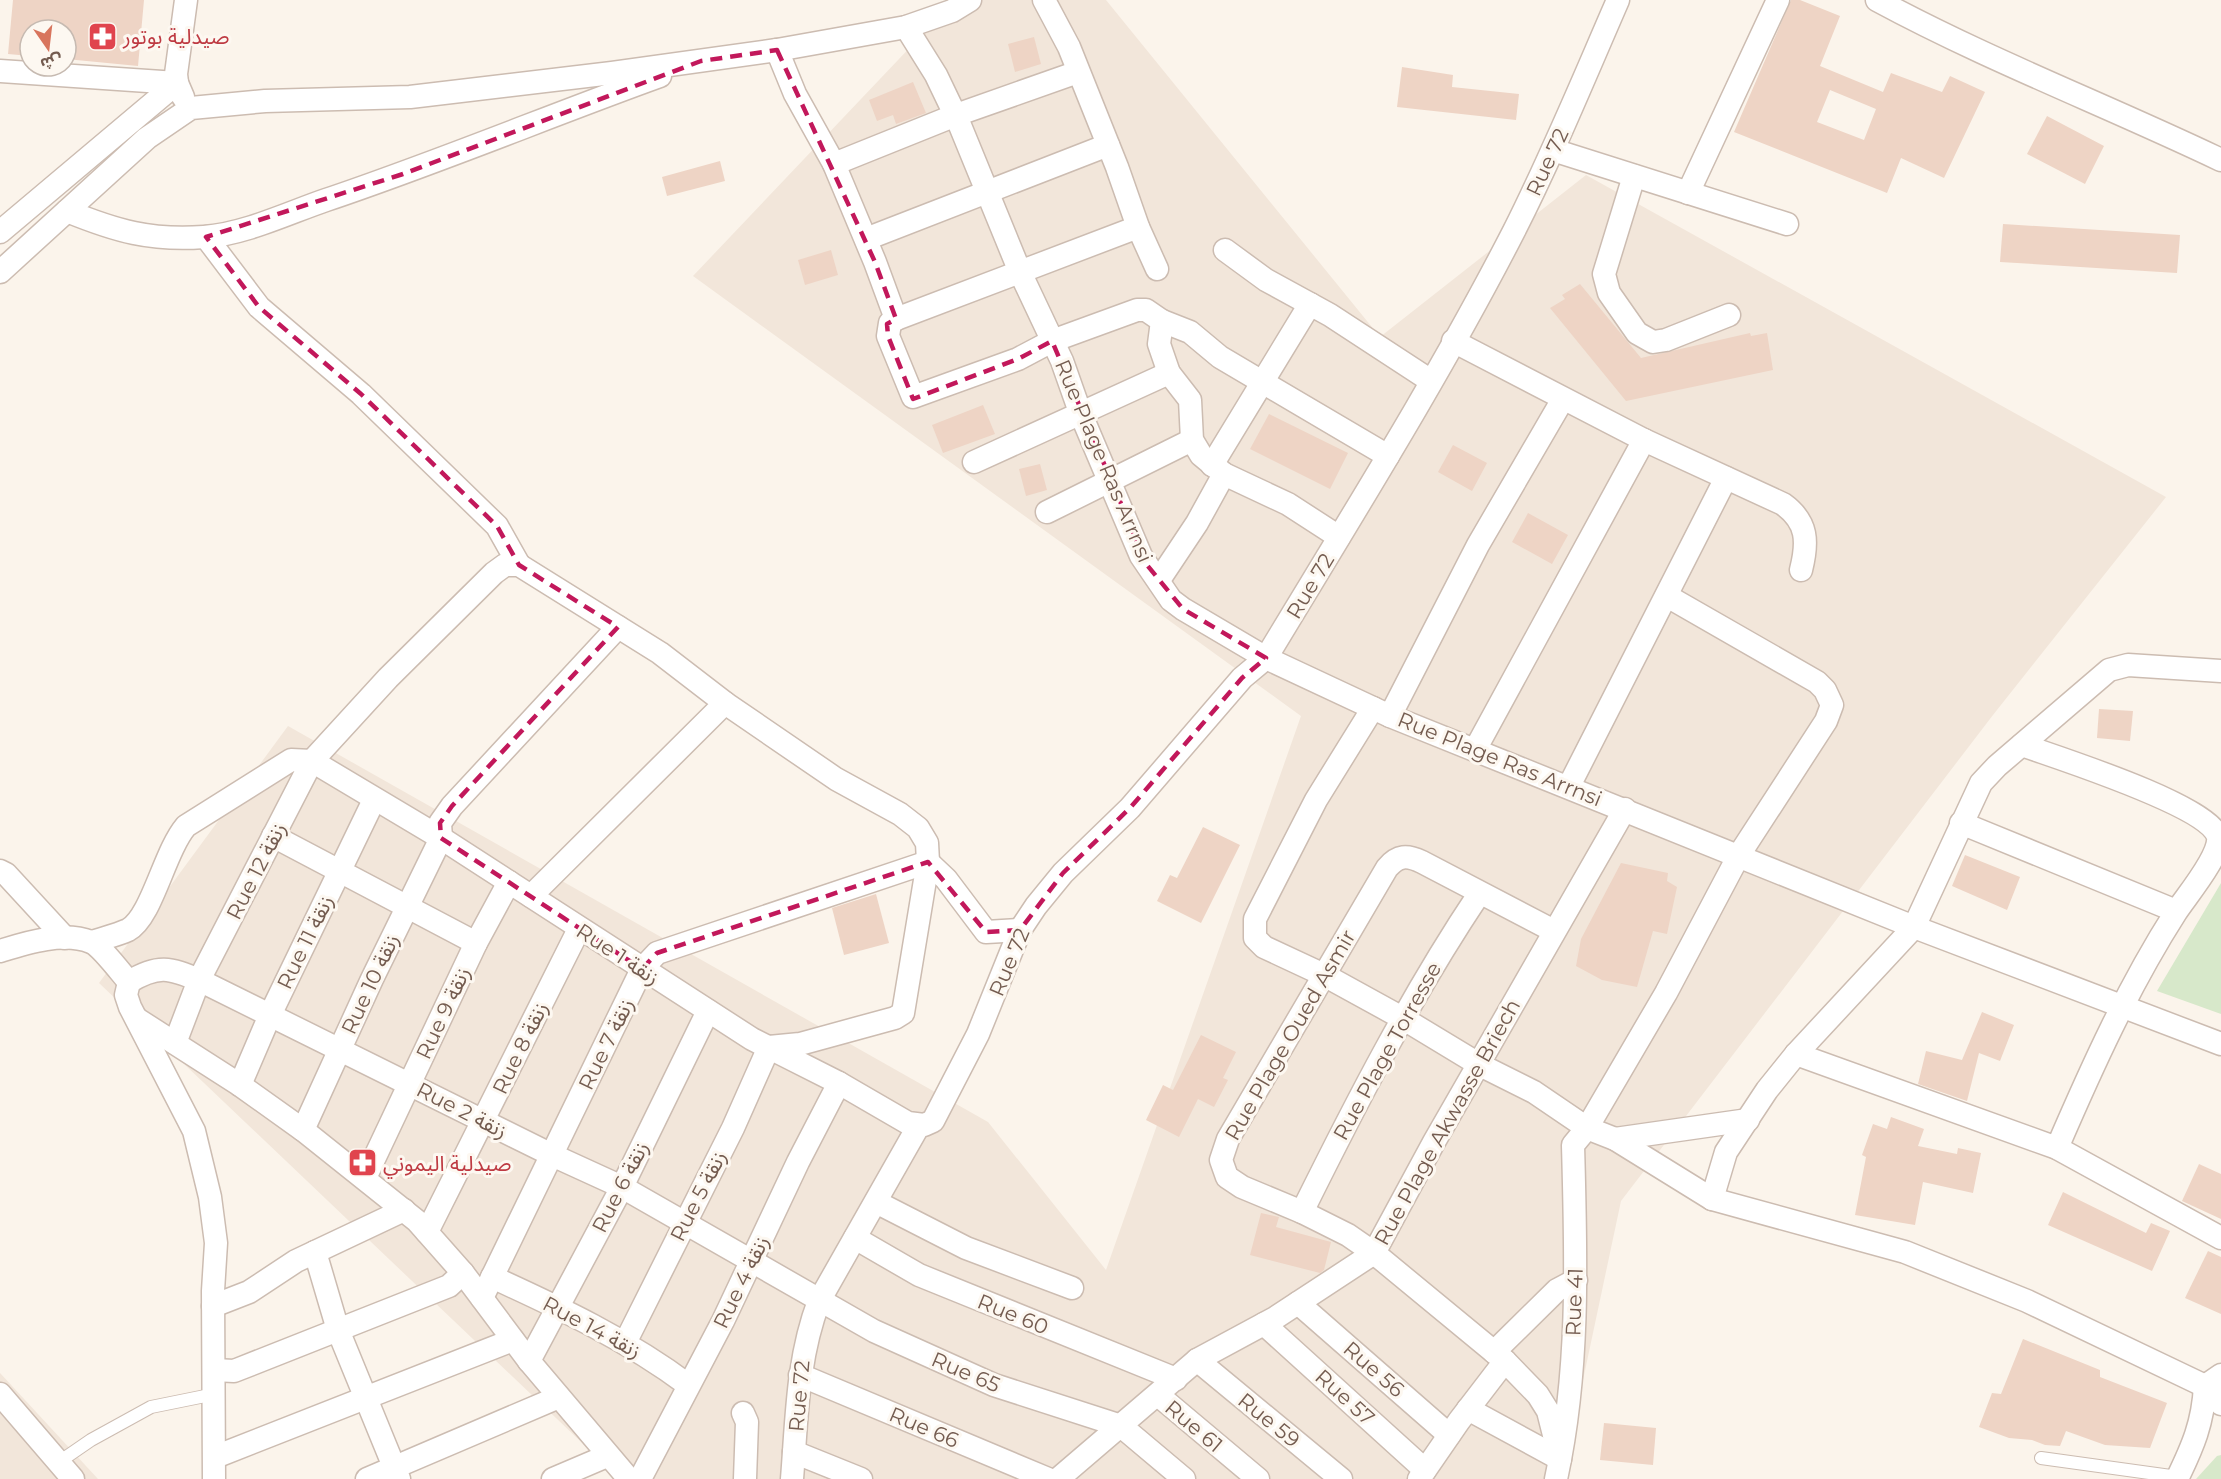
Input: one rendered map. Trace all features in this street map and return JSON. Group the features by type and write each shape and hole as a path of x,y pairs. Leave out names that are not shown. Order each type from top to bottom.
{"street":[{"path":"186,0 177,83 191,108"},
{"path":"0,272 147,138 191,108 265,101 410,97 701,61 906,27 952,11 970,0"},
{"path":"1044,0 1065,37 1138,227 1157,269"},
{"name":"Rue 72","path":"792,1479 800,1375 806,1338 819,1300 978,1034 1020,930 1063,873 1131,808 1229,693 1266,658 1388,456 1514,231 1553,150 1618,0"},
{"path":"1688,193 1778,0"},
{"path":"1876,0 1964,45 2122,113 2221,160"},
{"name":"Rue Plage Ras Arrnsi","path":"906,27 956,115 1020,272 1062,361 1080,412 1141,556 1171,600 1266,658 1381,712 1476,748 1914,927 2221,1044"},
{"path":"777,50 795,94 834,164 866,239 896,319"},
{"path":"67,211 99,224 144,237 206,237 236,230 403,174 701,61"},
{"path":"834,164 956,115 1078,72"},
{"path":"4,75 177,83"},
{"path":"0,232 177,83"},
{"path":"866,239 988,189 1107,145"},
{"path":"1553,150 1787,224"},
{"path":"1634,176 1605,265 1604,274 1609,293 1637,333 1653,342 1666,340 1729,315"},
{"path":"1138,227 890,323 888,336 911,395 915,397 1018,359 1052,341 1137,310 1146,310 1162,321 1190,332 1220,357 1388,456"},
{"path":"206,237 259,307 361,394 497,526 519,565 660,653 725,703 836,779 900,814 918,828 927,843 928,862 903,1013 895,1018 800,1044 769,1047"},
{"path":"1225,250 1266,280 1310,304 1431,381"},
{"path":"1159,580 1201,517 1218,470 1261,381 1310,304"},
{"path":"1162,321 1159,344 1169,373 1190,400 1192,440 1218,470 1288,504 1339,537"},
{"path":"1453,341 1644,440 1783,504 1802,521 1805,533 1801,570"},
{"path":"974,462 1169,373"},
{"path":"1563,399 1381,712 1316,800 1255,919 1255,938 1264,947 1324,975 1404,1019 1480,1065 1534,1092 1587,1128 1615,1139 1712,1199 1905,1252 2027,1301 2213,1381 2221,1404"},
{"path":"1047,512 1192,440"},
{"path":"1476,748 1644,440"},
{"path":"1569,786 1726,478"},
{"name":"Rue 12 زنقة","path":"175,1043 199,980 312,761 388,678 494,573 505,565 519,565"},
{"name":"Rue 41","path":"1558,1469 1576,1280 1574,1144 1587,1128 1666,993 1739,855 1831,713 1830,697 1817,682 1666,596"},
{"name":"Rue 10 زنقة","path":"303,1130 441,838 440,823 452,806 618,627"},
{"path":"1712,1199 1726,1152 1796,1054 1914,927 1961,823 1987,775 2097,677 2115,667 2134,665 2221,671"},
{"path":"531,896 725,703"},
{"path":"2022,746 2172,803 2205,822 2218,835 2220,842 2216,858 2176,911 2122,1007 2102,1046 2057,1148"},
{"path":"0,951 28,942 65,938 92,942 129,929 141,919 175,839 186,826 291,760 312,761"},
{"name":"Rue 1 زنقة","path":"312,761 441,838 579,929 769,1047 839,1083 890,1114 926,1123"},
{"name":"Rue 11 زنقة","path":"240,1085 270,1016 374,800"},
{"name":"Rue Plage Akwasse Briech","path":"1058,1479 1197,1360 1264,1324 1374,1253 1434,1142 1625,809"},
{"path":"1961,823 2176,911"},
{"path":"273,836 476,943"},
{"name":"Rue Plage Oued Asmir","path":"1302,1212 1242,1187 1227,1177 1222,1168 1223,1151 1324,975 1396,858 1408,856 1554,932"},
{"path":"928,862 946,879 986,932 1020,930"},
{"name":"Rue 7 زنقة","path":"482,1298 642,969 657,953 928,862"},
{"path":"0,871 6,874 65,938"},
{"name":"Rue 9 زنقة","path":"365,1178 476,943 509,882"},
{"name":"Rue Plage Torresse","path":"1302,1212 1349,1118 1404,1019 1452,933 1479,894"},
{"name":"Rue 8 زنقة","path":"427,1232 579,929"},
{"path":"92,942 129,982 126,994 186,1114 199,1148 214,1229 214,1468 367,1398 513,1340"},
{"name":"Rue 2 زنقة","path":"129,982 141,975 165,968 199,980 484,1122 622,1186 819,1300"},
{"name":"Rue 6 زنقة","path":"529,1361 622,1186 708,1011"},
{"path":"137,1019 240,1085 303,1130 405,1210 463,1273 529,1361 607,1456 629,1479"},
{"name":"Rue 5 زنقة","path":"625,1343 733,1128 769,1047"},
{"path":"1796,1054 2057,1148 2221,1238"},
{"name":"Rue 4 زنقة","path":"640,1479 752,1263 798,1162 839,1083"},
{"path":"1615,1139 1748,1120"},
{"path":"876,1202 966,1248 1072,1288"},
{"path":"213,1306 249,1292 296,1261 405,1210"},
{"path":"1302,1212 1348,1235 1374,1253 1500,1357 1546,1405 1558,1469"},
{"name":"Rue 60","path":"855,1238 919,1275 1176,1379"},
{"path":"315,1252 338,1330 396,1473"},
{"path":"214,1370 234,1371 449,1286 463,1273"},
{"name":"Rue 14 زنقة","path":"492,1277 625,1343 655,1360 688,1385"},
{"path":"1422,1475 1468,1409 1500,1357 1557,1290 1576,1280"},
{"name":"Rue 65","path":"819,1300 874,1331 994,1385 1121,1425"},
{"name":"Rue 56","path":"1298,1303 1449,1435"},
{"name":"Rue 57","path":"1264,1324 1422,1475"},
{"name":"Rue 59","path":"1197,1360 1341,1479"},
{"name":"Rue 66","path":"800,1375 1048,1479"},
{"path":"2177,1478 2193,1446 2213,1381"},
{"path":"0,1394 66,1470"},
{"name":"Rue 61","path":"1158,1395 1258,1479"},
{"path":"367,1479 396,1473 559,1397"},
{"path":"1468,1409 1558,1469"},
{"path":"743,1413 747,1422 745,1479"},
{"path":"1121,1425 1184,1479"},
{"path":"794,1452 861,1479"},
{"path":"552,1479 607,1456"}],"lane":[{"path":"66,1470 91,1440 151,1407 214,1394"},
{"path":"2041,1458 2177,1478"}],"highlighted area":[{"path":"777,50 875,262 896,319 887,324 888,336 913,399 1018,359 1052,341 1147,565 1183,609 1266,658 1242,678 1130,808 1063,873 1020,930 986,932 928,862 657,953 642,969 441,838 440,823 452,806 618,627 519,565 497,526 361,394 259,307 206,237 403,174 701,61"}],"shaded area":[{"path":"955,0 1106,0 1380,337 1586,175 2166,497 1993,715 1621,1201 1562,1479 620,1479 99,983 288,726 988,1122 1106,1270 1301,716 693,276"},
{"path":"0,1373 98,1479 0,1479"}],"green space":[{"path":"2221,883 2221,1014 2157,991"},
{"path":"2221,1455 2221,1479 2196,1479 2217,1456"}],"building":[{"path":"13,0 144,0 138,66 78,60 78,18 18,18 18,55 8,54"},
{"path":"1791,0 1800,0 1840,16 1820,66 1883,92 1891,73 1942,92 1950,76 1985,92 1944,178 1901,158 1887,193 1734,132","holes":["1830,90 1876,109 1864,140 1817,122"]},
{"path":"1034,37 1041,64 1015,72 1008,44"},
{"path":"1402,67 1453,75 1452,87 1519,94 1516,120 1397,107"},
{"path":"913,82 926,113 896,124 893,115 877,121 869,100"},
{"path":"2047,116 2104,146 2085,184 2027,154"},
{"path":"720,161 725,181 667,196 662,177"},
{"path":"2003,224 2180,235 2177,273 2000,262"},
{"path":"831,250 838,275 805,285 798,260"},
{"path":"1580,284 1641,358 1750,333 1751,336 1767,333 1773,370 1626,401 1550,308 1565,299 1562,295"},
{"path":"983,405 995,434 943,453 932,425"},
{"path":"1269,414 1348,453 1330,489 1250,449"},
{"path":"1453,445 1487,463 1472,491 1438,472"},
{"path":"1040,464 1047,490 1026,496 1019,469"},
{"path":"1528,513 1568,535 1552,564 1512,542"},
{"path":"2099,709 2133,711 2130,741 2097,738"},
{"path":"1203,827 1240,845 1201,923 1157,901 1170,875 1177,878"},
{"path":"1965,855 2020,877 2007,910 1952,886"},
{"path":"1621,863 1668,873 1667,881 1677,887 1667,934 1653,931 1637,987 1602,980 1576,966 1581,939"},
{"path":"876,894 889,943 844,955 832,908"},
{"path":"1982,1012 2014,1025 2000,1061 1979,1053 1967,1101 1918,1084 1926,1051 1962,1060"},
{"path":"1201,1035 1236,1052 1223,1078 1228,1080 1214,1107 1198,1099 1179,1137 1146,1120 1163,1085 1173,1090"},
{"path":"1891,1117 1924,1129 1918,1146 1957,1154 1958,1148 1981,1153 1973,1193 1923,1182 1915,1225 1855,1215 1866,1157 1862,1155 1873,1124 1887,1129"},
{"path":"2199,1164 2221,1174 2221,1219 2182,1201"},
{"path":"2063,1192 2146,1233 2151,1223 2170,1231 2152,1271 2048,1225"},
{"path":"1261,1213 1279,1217 1276,1227 1331,1242 1324,1270 1320,1273 1250,1255"},
{"path":"2208,1251 2221,1257 2221,1314 2185,1298"},
{"path":"2023,1339 2100,1370 2100,1377 2167,1403 2150,1448 2105,1445 2066,1431 2060,1446 2045,1445 2032,1440 2009,1438 1979,1427 1992,1393 2001,1394"},
{"path":"1604,1423 1656,1428 1653,1465 1600,1460"}],"place":[{"name":"صيدلية بوتور","path":"102,36"},
{"name":"صيدلية اليموني","path":"362,1163"}]}
